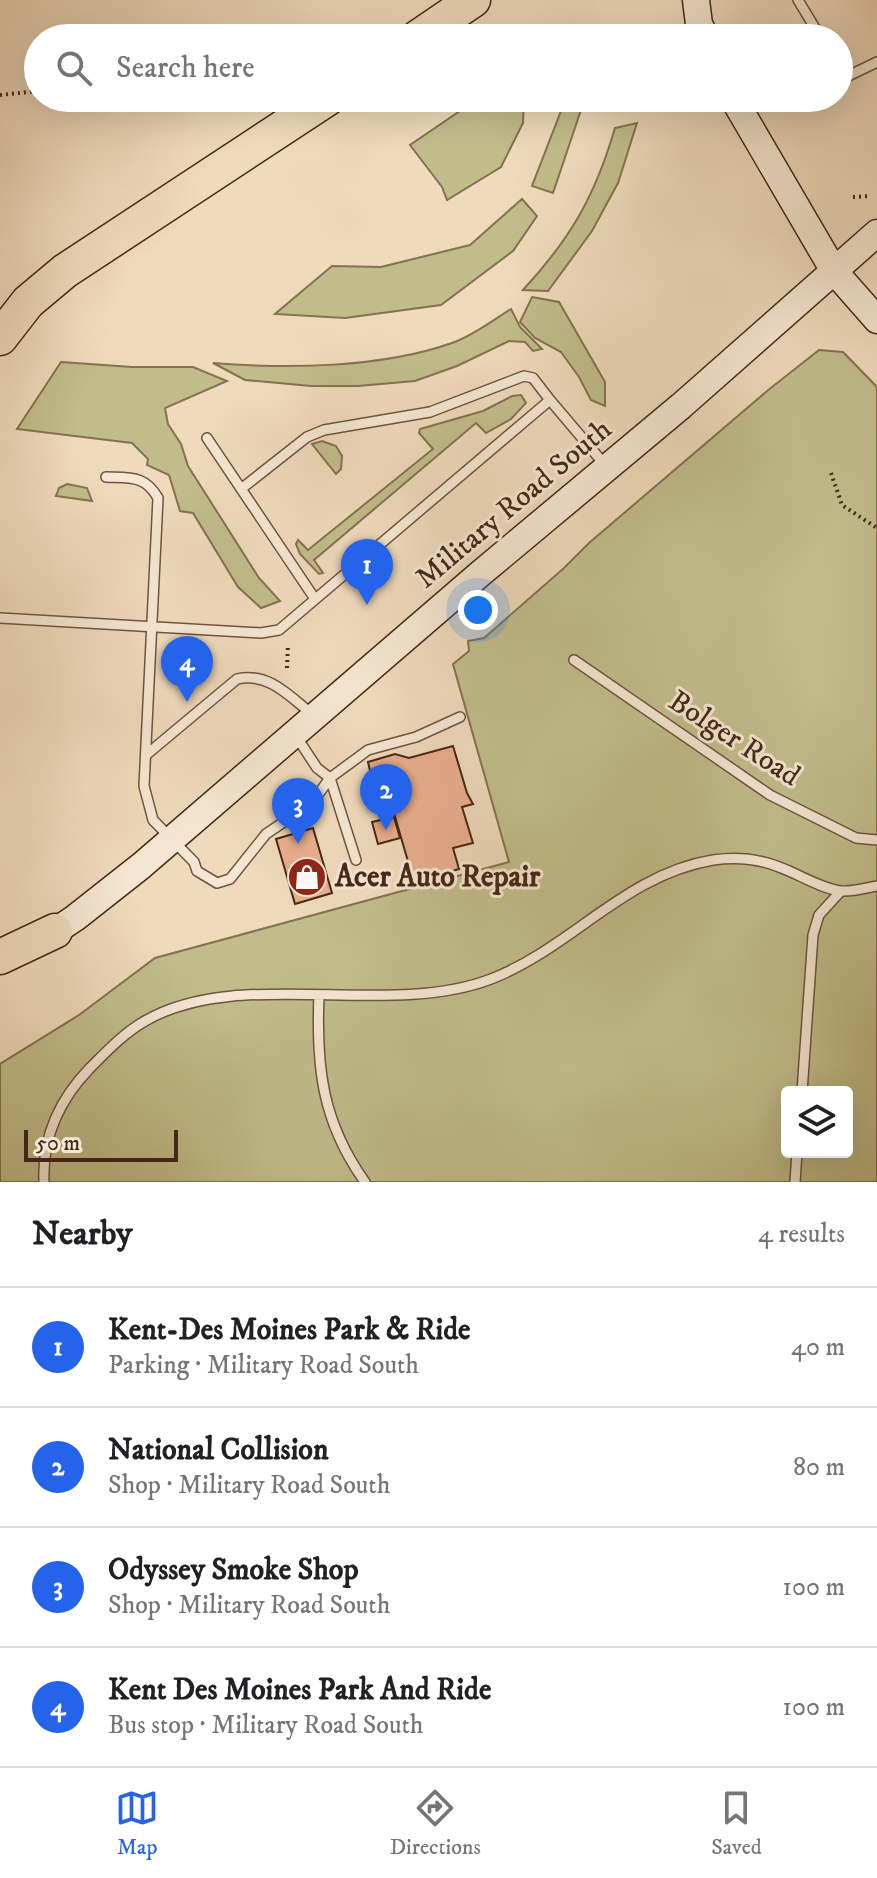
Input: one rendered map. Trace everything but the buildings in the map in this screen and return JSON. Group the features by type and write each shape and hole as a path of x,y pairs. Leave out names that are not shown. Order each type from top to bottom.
{"highway":[{"path":"438,24 473,0"},
{"path":"0,338 28,302 65,271 307,112"},
{"path":"0,957 55,931"}],"main road":[{"path":"677,0 700,21"},
{"path":"741,112 834,271 877,320"},
{"name":"Military Road South","path":"0,968 110,891 171,840 877,233"}],"lane":[{"path":"798,0 813,24"},
{"path":"853,74 877,62"},
{"path":"241,489 307,437 324,430 430,412 524,376 533,378 607,468"},
{"path":"0,618 261,633 279,630 550,400"},
{"path":"207,438 315,599"},
{"path":"106,477 137,479 150,484 158,498 144,786 153,820 194,862 197,871 217,883 230,879 266,834 312,803 330,778 368,750 416,737 460,717"},
{"name":"Bolger Road","path":"574,660 770,795 856,838 877,840"},
{"path":"146,755 237,679 250,676 272,682 305,725 317,768 330,778 356,860"},
{"path":"44,1182 46,1146 60,1106 81,1077 108,1050 145,1021 163,1012 204,1001 245,996 388,995 464,987 491,979 538,956 642,884 666,872 703,862 752,859 841,891 877,886"},
{"path":"802,1086 813,935 819,915 841,891"},
{"path":"319,995 317,1040 329,1112 345,1154 365,1182"},
{"path":"795,1182 797,1158"}],"path":[{"path":"0,95 24,92"},
{"path":"853,197 870,196"},
{"path":"831,473 842,505 877,528"},
{"path":"287,668 288,644"}],"shaded area":[{"path":"458,112 523,112 523,123 501,167 447,200 442,187 410,145"},
{"path":"561,112 580,112 553,193 532,186"},
{"path":"637,123 618,183 592,231 548,291 523,290 555,252 580,215 599,175 615,128"},
{"path":"522,199 537,216 513,251 441,305 345,318 275,314 332,266 381,267 470,245"},
{"path":"532,297 559,302 605,382 605,406 591,400 561,352 535,338 520,322"},
{"path":"511,309 520,327 542,349 533,351 525,342 509,341 457,366 415,381 311,386 245,380 213,363 303,366 395,358 460,340"},
{"path":"819,350 843,352 877,387 877,1182 0,1182 0,1064 79,1015 155,958 509,862 453,664 469,651 468,641 484,638 589,543"},
{"path":"61,362 193,367 227,381 165,408 168,424 181,444 188,466 259,578 280,601 261,608 238,587 193,513 180,511 169,475 147,465 148,459 132,443 17,429"},
{"path":"521,395 526,403 511,419 486,433 476,423 314,560 323,573 319,574 300,554 296,544 298,540 308,550 433,449 419,433 420,429 483,411 512,396"},
{"path":"322,441 336,446 342,456 341,469 336,474 312,444"},
{"path":"67,484 87,488 92,501 56,496 59,488"}],"place":[{"name":"Kent-Des Moines Park & Ride","path":"367,605"},
{"name":"Kent Des Moines Park And Ride","path":"187,702"},
{"name":"National Collision","path":"386,830"},
{"name":"Odyssey Smoke Shop","path":"298,844"},
{"name":"Acer Auto Repair","path":"307,877"}]}
